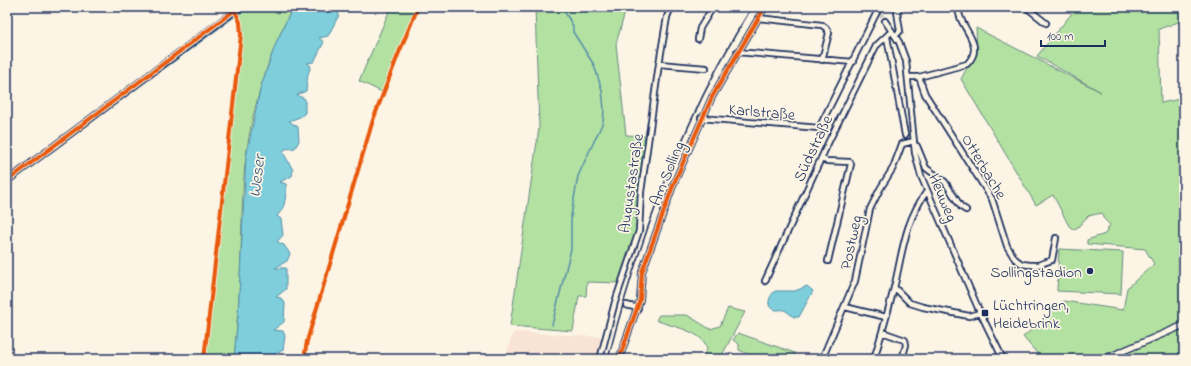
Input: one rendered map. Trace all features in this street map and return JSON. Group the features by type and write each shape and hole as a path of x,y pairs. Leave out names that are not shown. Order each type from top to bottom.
{"main road":[{"path":"1104,359 1184,326"}],"street":[{"path":"7,181 240,7"},
{"name":"Augustastraße","path":"600,359 615,302 639,231 641,192 659,64 667,18 671,7"},
{"path":"698,39 700,28 713,7"},
{"name":"Am Solling","path":"619,359 638,308 642,272 674,183 701,118 737,52 765,7"},
{"path":"894,33 900,30 897,12 900,7"},
{"path":"908,77 919,77 967,64 970,61 973,55 973,41 958,14 958,7"},
{"path":"1026,7 1046,22"},
{"path":"737,52 853,62 878,10"},
{"path":"758,18 822,25 829,33 822,60"},
{"name":"Heuweg","path":"885,21 894,33 904,56 908,77 917,162 927,191 980,313 1002,359"},
{"name":"Südstraße","path":"765,282 821,159 876,46 880,41 894,33"},
{"path":"887,37 905,135"},
{"name":"Karlstraße","path":"701,118 819,128 853,62"},
{"path":"659,64 706,68"},
{"name":"Otterbache","path":"919,77 925,94 992,199 1008,246 1015,259 1022,264 1030,265 1038,265 1052,260 1056,238"},
{"name":"Postweg","path":"822,359 855,281 870,209 880,188 893,168 902,144 914,144"},
{"path":"914,144 917,146 926,168 945,182 961,207 966,210"},
{"path":"821,159 827,161 850,162 851,164 828,261"},
{"path":"874,359 894,287 908,225 917,205 927,191"},
{"path":"894,287 910,303 923,307 969,316 980,313"},
{"path":"615,302 638,308"},
{"path":"845,307 886,317"},
{"path":"882,332 905,340 906,345 902,359"}],"shaded area":[{"path":"514,332 602,337 596,359 506,359 509,344"}],"green space":[{"path":"245,7 293,7 269,61 249,137 242,204 240,280 234,359 206,359 243,35 243,28 239,13"},
{"path":"391,7 416,7 382,92 359,81"},
{"path":"535,7 624,7 625,12 616,44 626,135 645,136 636,231 619,283 587,282 586,296 579,296 573,331 510,326 539,128"},
{"path":"1077,7 1184,7 1184,20 1159,29 1161,103 1184,98 1184,359 1042,359 1023,337 1064,301 1123,310 1127,288 1154,264 1145,249 1087,244 1087,240 1105,234 1110,225 1103,218 1102,213 1088,216 1077,228 1073,229 1069,226 1053,195 1036,205 961,79 977,49 976,28 1101,92 1037,56"},
{"name":"Sollingstadion","path":"1059,249 1123,252 1121,294 1057,291"},
{"path":"728,308 745,312 720,359 703,359 707,348 699,337 693,333 656,320 659,315 687,315 710,329 720,326"},
{"path":"738,333 795,353 793,359 759,359 739,350 739,344 733,340"}],"water":[{"name":"Weser","path":"293,7 343,7 333,8 339,15 328,36 319,38 324,42 314,62 307,63 311,66 308,74 306,91 297,95 305,99 305,113 300,117 289,121 298,127 299,141 295,148 285,149 283,152 293,170 292,176 280,182 286,184 286,193 284,205 277,216 281,219 283,235 277,242 284,245 290,254 287,261 275,268 286,268 286,289 276,297 281,298 285,303 284,322 273,330 283,331 285,336 283,350 271,357 271,359 234,359 238,316 246,157 261,86 276,43"},
{"path":"807,286 813,291 799,317 794,317 784,310 777,310 770,307 769,302 775,291 795,291"}],"waterway":[{"path":"240,13 248,7"},
{"path":"552,325 571,249 571,216 578,176 603,122 604,109 602,90 594,65 573,32 573,26 562,7"},
{"path":"158,73 234,17"},
{"path":"86,126 153,76"},
{"path":"7,185 82,129"}],"tunnel":[{"path":"880,13 885,21"}],"railway":[{"path":"608,359 634,267 666,177 705,91 752,7"}],"cycle path":[{"path":"7,181 239,7"},
{"path":"304,359 307,341 373,120 418,7"},
{"path":"619,359 640,300 642,272 674,183 712,97 765,7"},
{"path":"204,359 241,35 240,22 235,11"}],"place":[{"name":"Sollingstadion","path":"1090,271"},
{"name":"Lüchtringen, Heidebrink","path":"985,313"}]}
